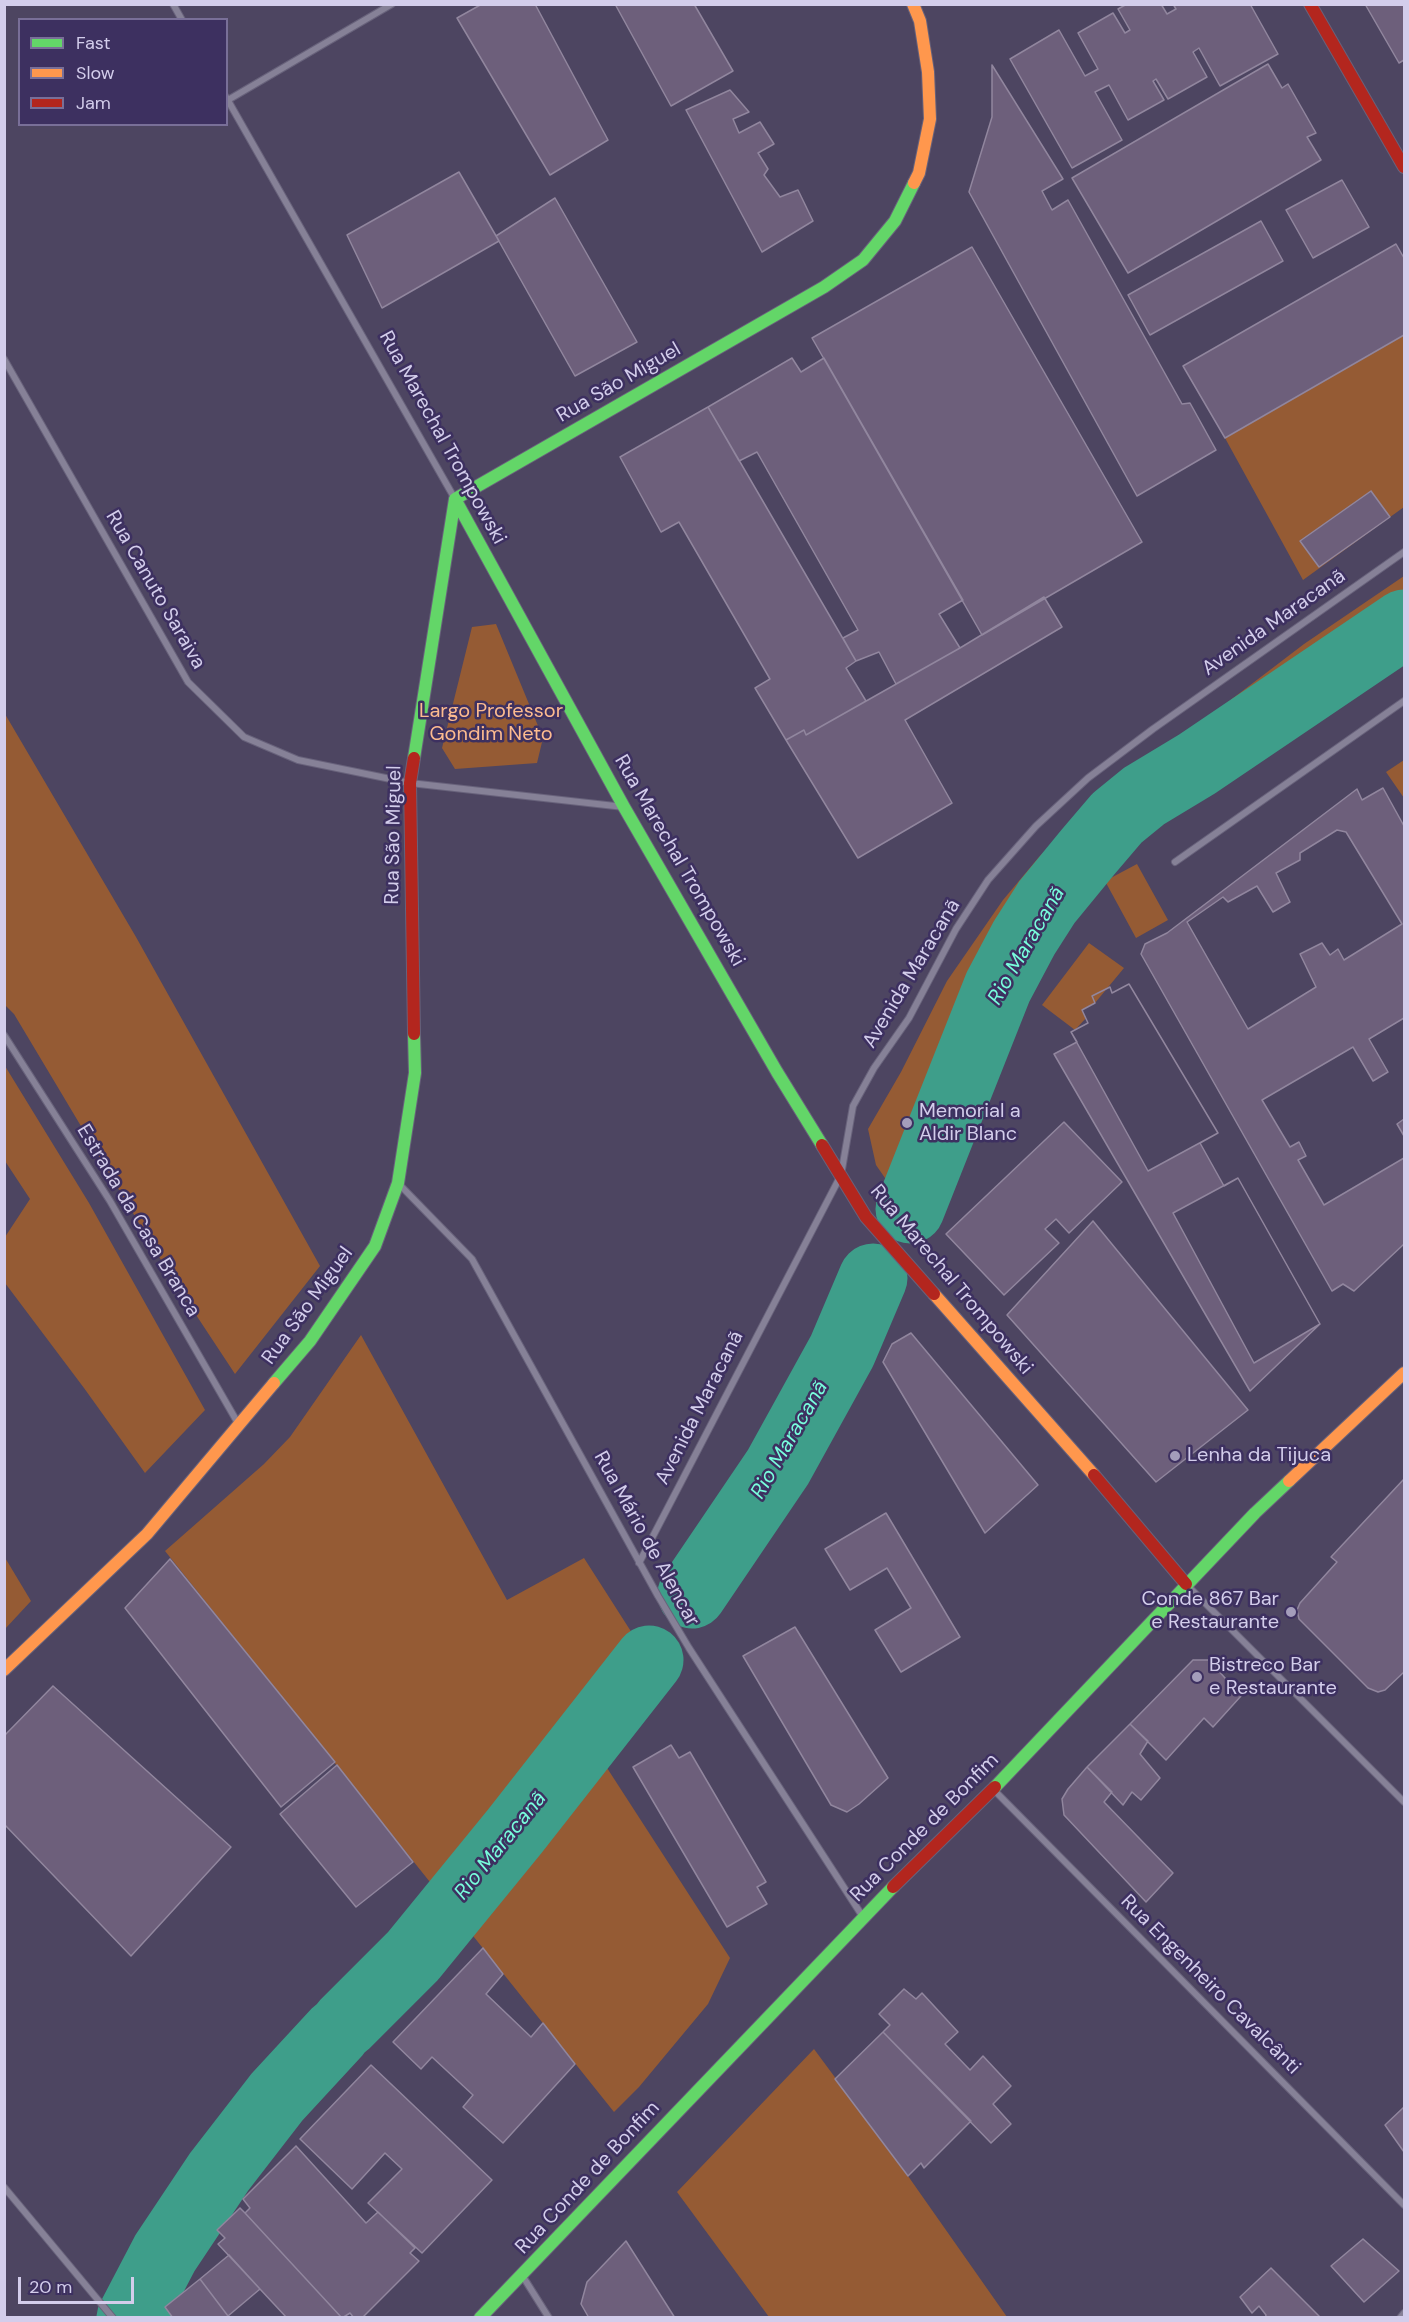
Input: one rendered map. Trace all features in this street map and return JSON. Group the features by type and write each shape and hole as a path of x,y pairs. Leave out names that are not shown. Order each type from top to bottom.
{"street":[{"path":"173,4 181,18"},
{"path":"228,97 392,4"},
{"name":"Rua São Miguel","path":"4,1670 147,1534 310,1341 375,1246 398,1183 415,1073 410,783 454,499 814,293 862,260 895,221 919,173 930,119 927,62 920,21 913,4"},
{"path":"1310,4 1404,167"},
{"name":"Rua Marechal Trompowski","path":"228,100 454,499 624,807 771,1061 866,1217 1113,1496 1186,1584"},
{"name":"Rua Canuto Saraiva","path":"4,359 188,682 244,737 298,760 410,783"},
{"name":"Avenida Maracanã","path":"639,1563 840,1175 853,1106 909,1017 956,929 988,880 1036,826 1088,778 1153,729 1404,552"},
{"path":"1175,862 1404,701"},
{"path":"410,783 624,807"},
{"name":"Estrada da Casa Branca","path":"4,1035 110,1201 240,1426"},
{"name":"Rua Mário de Alencar","path":"398,1183 472,1259 658,1596 689,1648 863,1917"},
{"name":"Rua Conde de Bonfim","path":"480,2318 863,1917 993,1789 1255,1513 1404,1372"},
{"path":"1186,1584 1404,1802"},
{"name":"Rua Engenheiro Cavalcânti","path":"993,1789 1404,2205"},
{"path":"4,2187 112,2318"},
{"path":"522,2275 549,2318"},
{"path":"1400,2318 1404,2313"}],"green space":[{"path":"1404,335 1404,507 1303,580 1225,438"},
{"path":"1404,576 1404,592 1336,637 1305,652 1211,732 1129,783 1113,797 1035,882 1006,923 975,979 894,1191 876,1165 868,1129 901,1072 947,981 1003,900 1039,857 1094,801 1122,777 1207,718 1304,644"},
{"name":"Largo Professor Gondim Neto","path":"496,624 543,738 537,763 455,769 442,748 472,627"},
{"path":"5,714 136,937 320,1266 235,1374 173,1280 14,1014 5,1005"},
{"path":"1404,760 1404,798 1386,772"},
{"path":"1137,864 1168,920 1136,938 1105,881"},
{"path":"1089,943 1124,968 1095,1003 1082,1010 1086,1018 1075,1030 1042,1005"},
{"path":"5,1066 89,1203 205,1410 145,1473 5,1283 5,1237 30,1199 5,1161"},
{"path":"361,1335 507,1600 584,1558 655,1669 598,1754 730,1958 708,2004 639,2087 614,2112 165,1551 264,1464 290,1437"},
{"path":"4,1556 31,1601 5,1629 4,1629"},
{"path":"814,2049 908,2176 1007,2317 769,2317 677,2192"}],"building":[{"path":"482,4 535,4 608,140 550,175 457,18"},
{"path":"615,4 694,4 733,71 671,106"},
{"path":"1127,4 1161,4 1167,14 1176,9 1173,4 1250,4 1278,54 1220,86 1199,48 1193,52 1207,77 1168,99 1156,79 1153,81 1164,100 1128,120 1109,85 1095,92 1122,140 1072,168 1010,59 1059,30 1085,76 1098,69 1078,33 1113,13 1125,33 1130,30 1118,9"},
{"path":"1365,4 1404,4 1404,60 1399,63"},
{"path":"1268,64 1282,88 1288,84 1316,133 1307,137 1321,160 1128,273 1072,178"},
{"path":"992,65 1063,179 1042,191 1052,210 1068,200 1182,404 1190,403 1216,450 1137,496 969,192 992,117"},
{"path":"730,90 749,112 733,119 739,133 760,122 774,144 758,153 768,169 764,175 780,197 798,190 813,221 762,252 686,110"},
{"path":"459,172 499,241 382,308 347,235"},
{"path":"1342,180 1369,227 1313,258 1286,210"},
{"path":"555,198 637,342 575,376 496,236"},
{"path":"1261,221 1283,261 1150,335 1128,295"},
{"path":"1396,244 1404,258 1404,335 1225,438 1183,366"},
{"path":"972,247 1142,542 982,635 812,338"},
{"path":"792,358 801,372 824,358 963,600 939,614 960,648 896,684 879,652 856,661 843,638 858,630 757,452 739,461 708,407"},
{"path":"708,407 856,661 846,668 866,701 806,735 804,730 786,740 755,688 770,679 679,522 661,532 620,457"},
{"path":"1371,491 1390,517 1319,567 1300,541"},
{"path":"1044,597 1062,627 905,720 952,803 858,858 786,740 804,730 806,735 960,648"},
{"path":"1383,788 1404,826 1404,1244 1354,1291 1343,1284 1332,1291 1141,954 1145,944 1167,933 1357,789 1362,800"},
{"path":"1337,830 1346,832 1402,924 1344,960 1338,949 1330,955 1322,943 1300,954 1316,987 1248,1029 1187,922 1223,897 1228,902 1257,886 1273,912 1290,902 1276,873 1300,860 1300,853"},
{"path":"1129,984 1218,1133 1148,1171 1071,1032 1088,1023 1082,1010 1095,1003 1092,996 1110,987 1112,993"},
{"path":"1129,984 1218,1133 1200,1143 1224,1186 1238,1178 1320,1324 1250,1391 1054,1054 1077,1042 1071,1032 1088,1023 1082,1010 1095,1003 1092,996 1110,987 1112,993"},
{"path":"1404,1018 1404,1119 1397,1124 1404,1136 1404,1158 1324,1205 1298,1160 1306,1156 1299,1142 1290,1147 1262,1100 1353,1047 1373,1081 1388,1072 1369,1039"},
{"path":"1064,1122 1122,1182 1069,1233 1056,1219 1045,1229 1059,1243 1004,1295 946,1234"},
{"path":"1238,1178 1320,1324 1254,1363 1173,1213"},
{"path":"1093,1221 1248,1410 1156,1482 1007,1315"},
{"path":"911,1333 1038,1485 985,1533 883,1362 892,1344"},
{"path":"1404,1479 1404,1672 1385,1690 1378,1692 1368,1688 1299,1619 1297,1610 1300,1603 1337,1562 1331,1557"},
{"path":"886,1513 960,1637 901,1672 875,1630 911,1608 887,1568 850,1590 825,1549"},
{"path":"170,1559 335,1762 281,1807 125,1608"},
{"path":"795,1627 888,1778 847,1812 831,1805 743,1656"},
{"path":"1193,1660 1209,1660 1241,1696 1213,1727 1204,1718 1166,1760 1130,1724"},
{"path":"53,1686 231,1847 131,1956 4,1824 4,1736"},
{"path":"1130,1724 1148,1741 1140,1754 1160,1778 1141,1800 1132,1792 1123,1805 1087,1767"},
{"path":"671,1745 679,1758 690,1752 766,1882 757,1887 767,1904 727,1927 633,1767"},
{"path":"337,1765 413,1862 356,1907 280,1814"},
{"path":"1087,1767 1112,1792 1104,1802 1173,1873 1146,1902 1064,1815 1062,1799"},
{"path":"483,1948 503,1974 486,1994 531,2037 543,2023 575,2064 503,2143 463,2107 473,2095 432,2057 421,2069 393,2042"},
{"path":"904,1989 916,1999 922,1993 958,2032 945,2044 970,2070 983,2056 1011,2086 993,2104 1011,2124 991,2143 883,2032 890,2025 879,2014"},
{"path":"883,2032 971,2121 924,2168 921,2163 908,2176 835,2079"},
{"path":"371,2065 492,2180 422,2253 368,2203 402,2169 385,2153 352,2189 300,2139"},
{"path":"1404,2107 1404,2152 1385,2125"},
{"path":"296,2146 366,2223 378,2212 415,2248 410,2253 419,2261 362,2318 354,2318 350,2313 342,2318 245,2213 250,2208 243,2199"},
{"path":"240,2208 342,2318 287,2318 218,2244 225,2238 217,2230"},
{"path":"1363,2239 1399,2271 1364,2302 1331,2266"},
{"path":"626,2241 675,2318 589,2318 581,2304 587,2282"},
{"path":"229,2255 260,2289 228,2316 200,2279"},
{"path":"1271,2268 1321,2318 1265,2318 1266,2315 1259,2306 1252,2313 1240,2297"},
{"path":"200,2279 229,2318 173,2318 165,2307"}],"waterway":[{"name":"Rio Maracanã","path":"910,1209 998,987 1024,938 1047,902 1088,852 1117,818 1144,796 1197,764 1404,624"},
{"name":"Rio Maracanã","path":"692,1594 778,1467 842,1351 873,1278"},
{"name":"Rio Maracanã","path":"345,2024 413,1956 515,1831 649,1660"},
{"name":"Rio Maracanã","path":"131,2318 165,2253 219,2172 277,2097 337,2032"}],"traffic: fast":[{"path":"455,499 824,287 863,260 895,221 914,183"},
{"path":"455,499 624,807 777,1072 822,1145"},
{"path":"414,758 455,499"},
{"path":"274,1383 310,1341 375,1246 398,1183 415,1073 414,1034"},
{"path":"995,1787 1255,1513 1289,1481"},
{"path":"480,2318 893,1887"}],"traffic: slow":[{"path":"913,4 920,21 928,72 930,119 919,173 914,183"},
{"path":"934,1294 1094,1475"},
{"path":"1289,1481 1404,1373"},
{"path":"4,1670 147,1534 274,1383"}],"traffic: jam":[{"path":"1310,4 1404,167"},
{"path":"414,758 410,783 414,1034"},
{"path":"822,1145 866,1217 934,1294"},
{"path":"1094,1475 1186,1584"},
{"path":"893,1887 995,1787"}],"place":[{"name":"Memorial a Aldir Blanc","path":"907,1123"},
{"name":"Lenha da Tijuca","path":"1175,1456"},
{"name":"Conde 867 Bar e Restaurante","path":"1291,1612"},
{"name":"Bistreco Bar e Restaurante","path":"1197,1677"}]}
